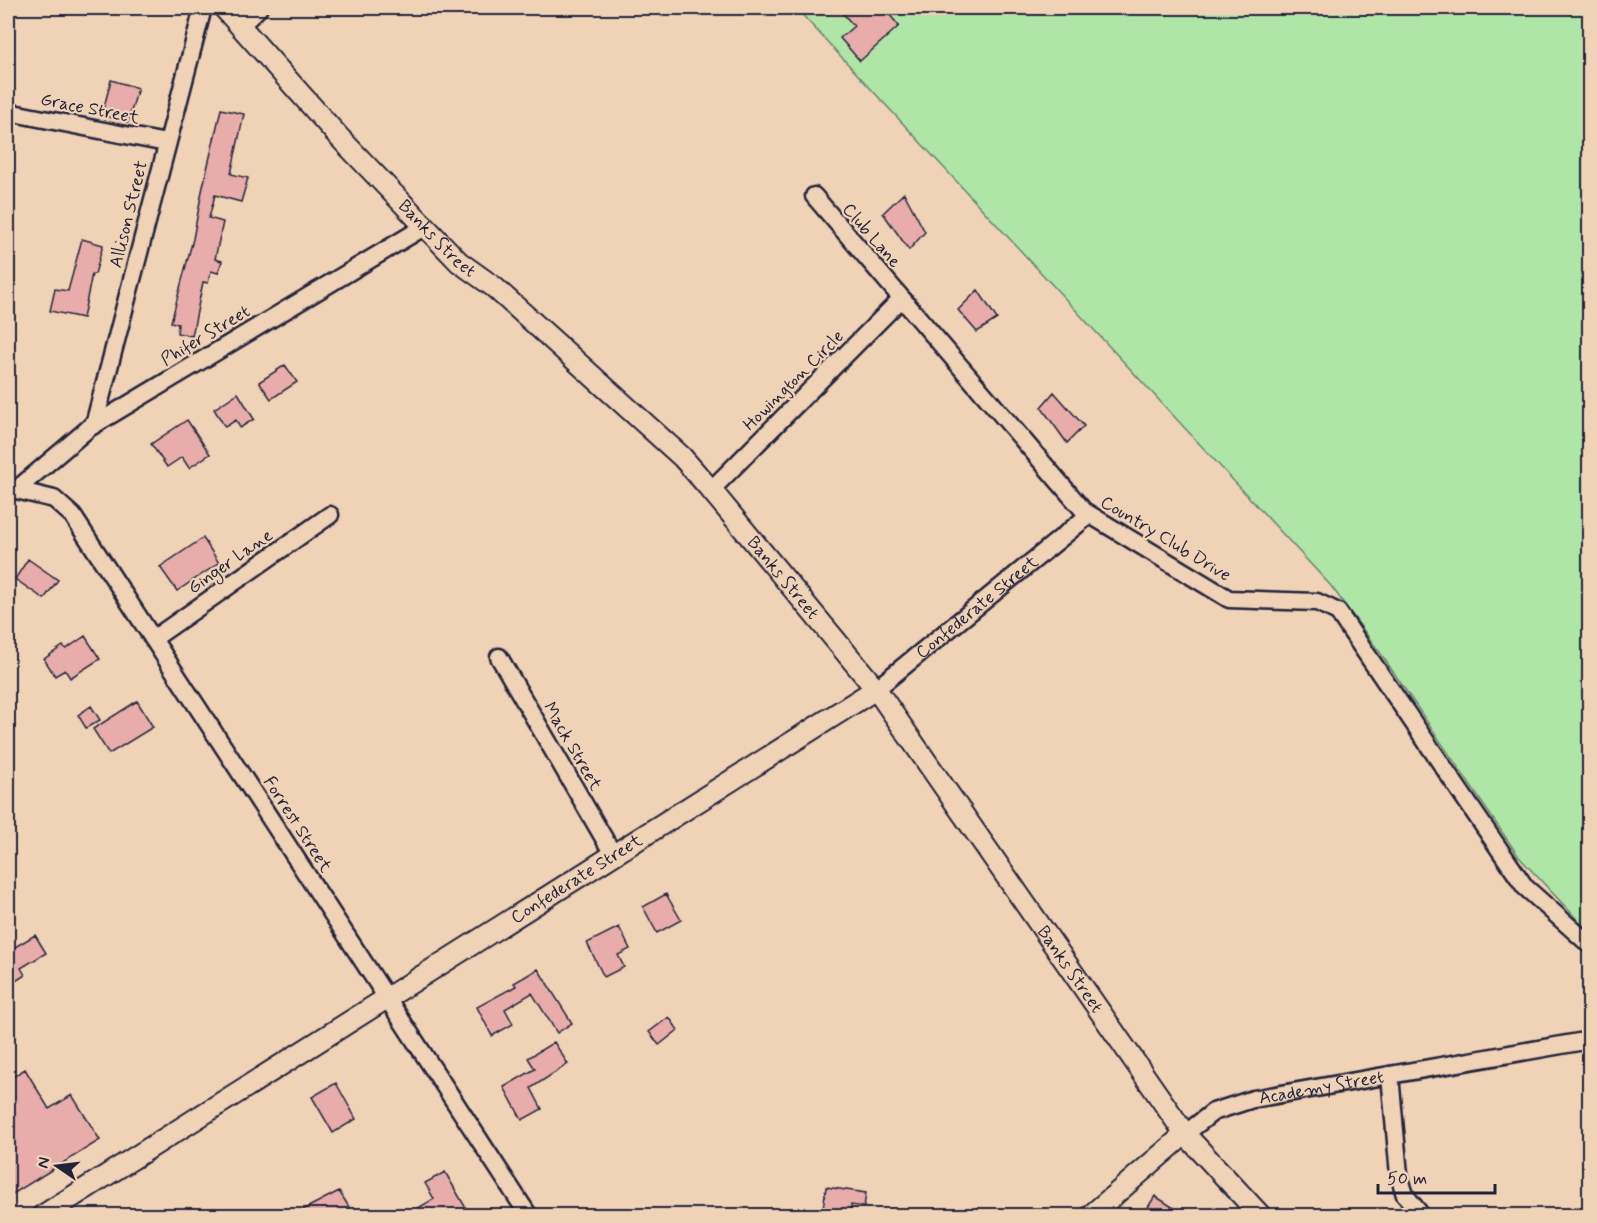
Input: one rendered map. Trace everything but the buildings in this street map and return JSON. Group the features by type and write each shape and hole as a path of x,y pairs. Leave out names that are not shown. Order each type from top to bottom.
{"street":[{"name":"Allison Street","path":"89,428 95,421 203,8"},
{"name":"Banks Street","path":"224,8 424,227 459,262 494,287 682,457 711,490 876,689 1185,1134 1261,1215"},
{"path":"240,26 258,8"},
{"name":"Grace Street","path":"8,112 166,143"},
{"name":"Club Lane","path":"814,196 902,298"},
{"name":"Phifer Street","path":"12,489 89,428 424,227"},
{"name":"Howington Circle","path":"711,490 902,298"},
{"name":"Country Club Drive","path":"902,298 1089,515 1229,599 1317,602 1338,612 1525,887 1590,945"},
{"name":"Forrest Street","path":"12,489 54,499 73,516 529,1215"},
{"name":"Ginger Lane","path":"153,639 330,515"},
{"name":"Confederate Street","path":"42,1215 876,689 1089,515"},
{"name":"Mack Street","path":"499,657 613,854"},
{"name":"Academy Street","path":"1090,1215 1213,1112 1253,1099 1590,1040"},
{"path":"1390,1076 1399,1175 1405,1195 1422,1215"}],"green space":[{"path":"796,8 1589,8 1589,932 1519,857 1381,654 1331,586"}]}
